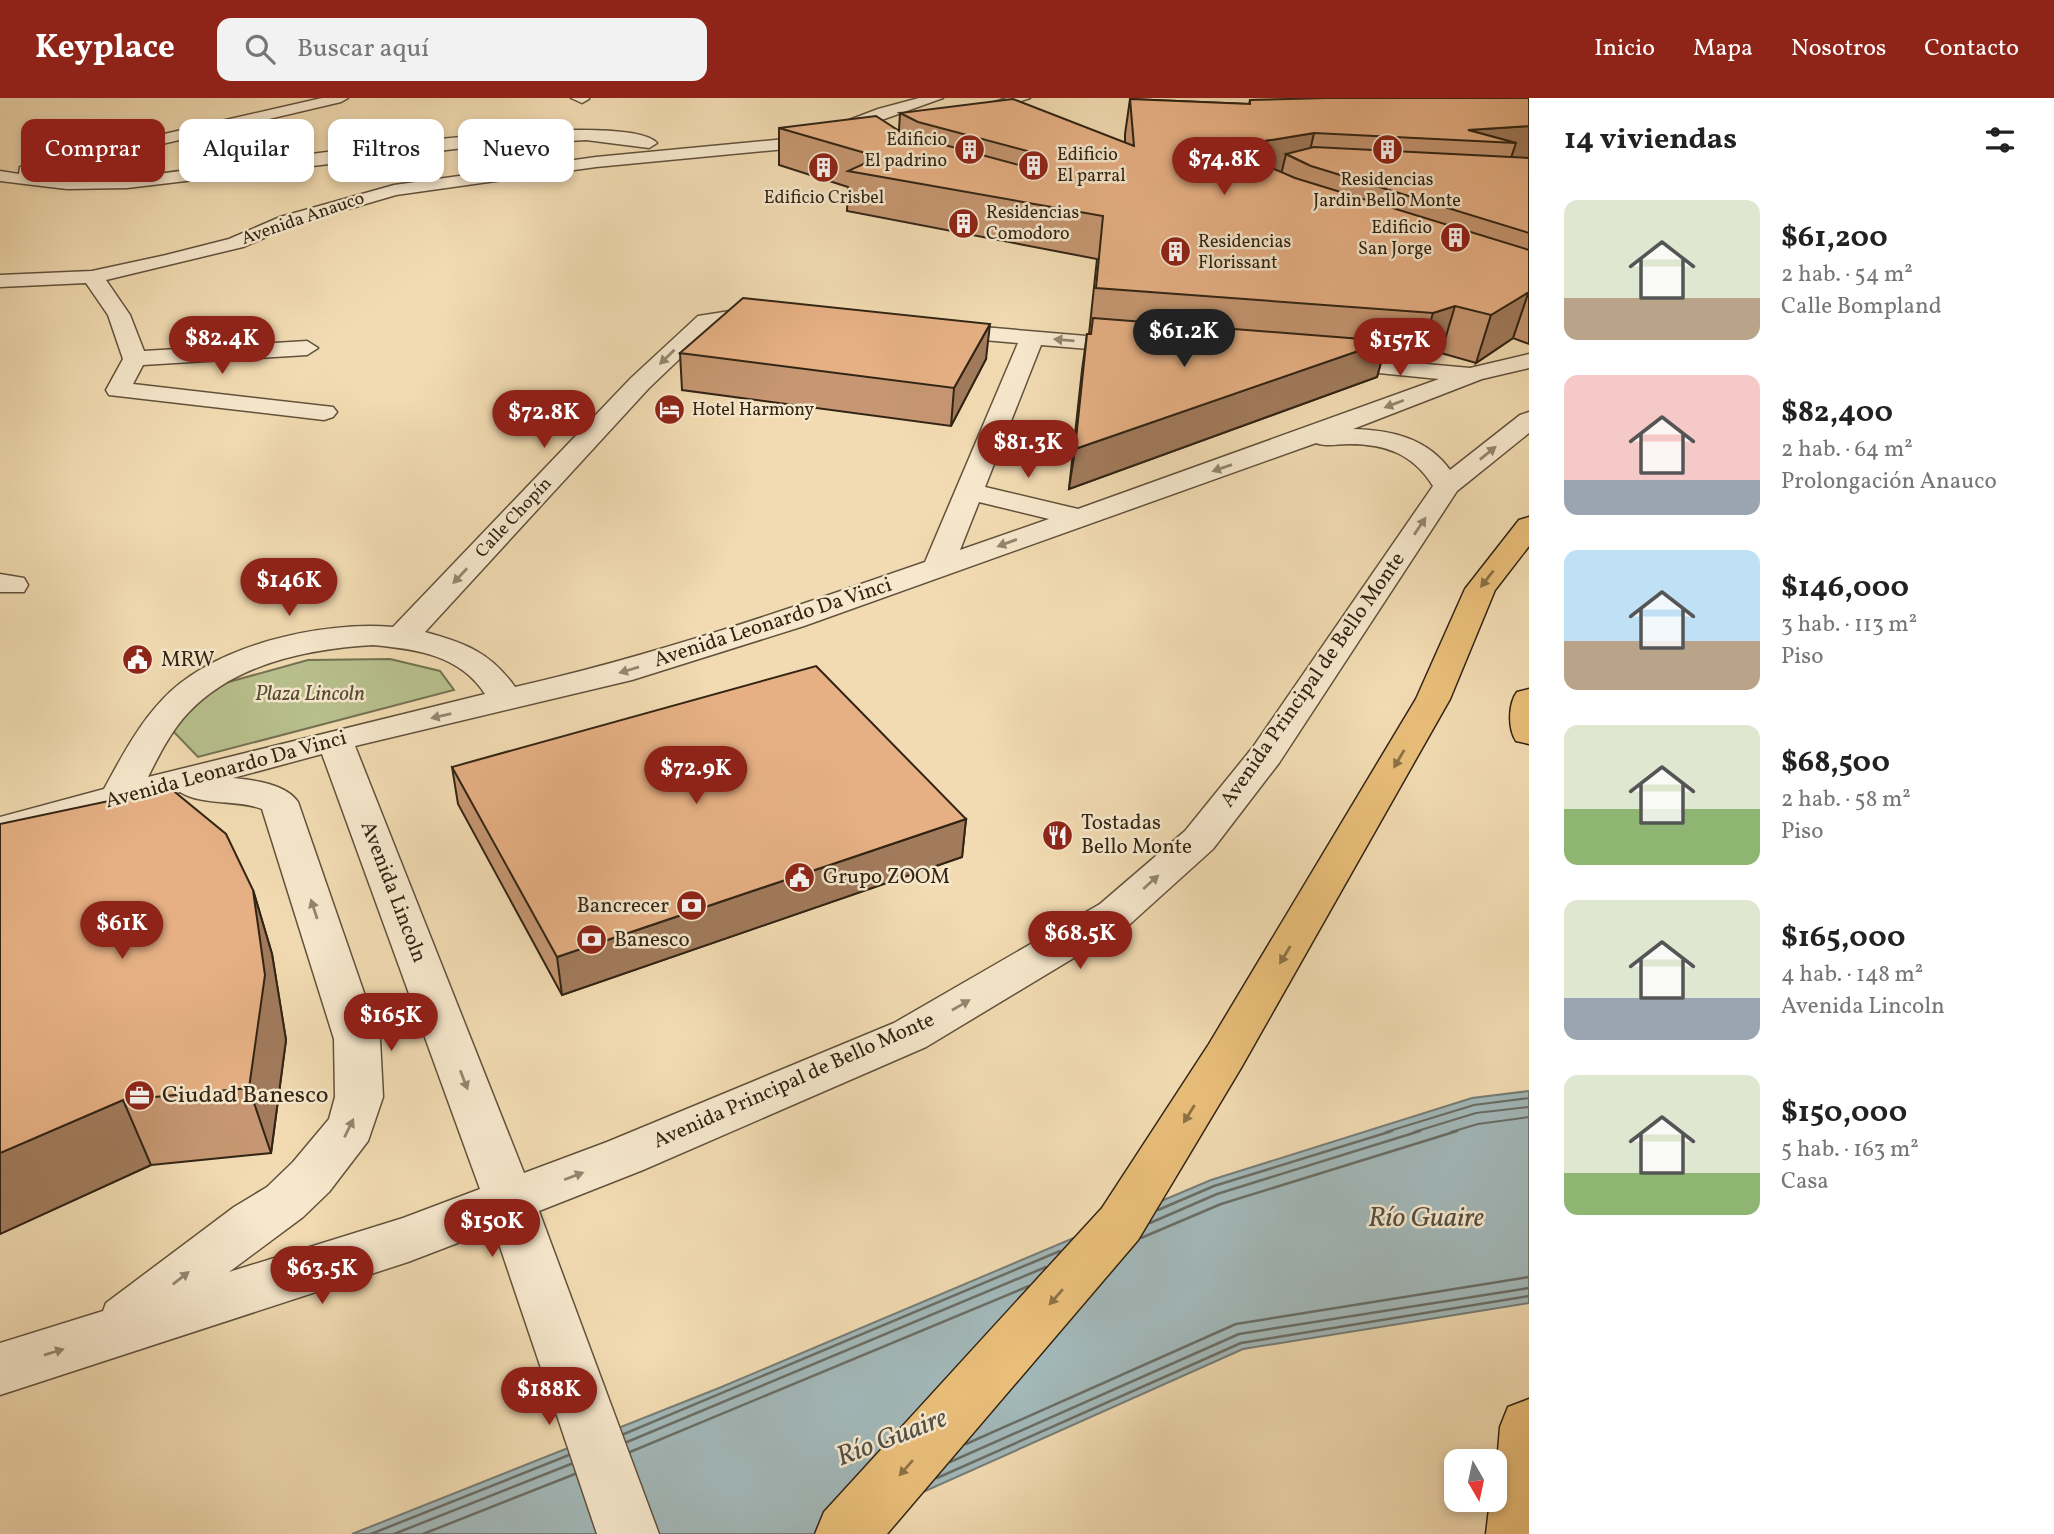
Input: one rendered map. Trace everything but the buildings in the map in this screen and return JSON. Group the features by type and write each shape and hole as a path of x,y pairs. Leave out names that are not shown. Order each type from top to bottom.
{"highway":[{"path":"846,1534 1120,1224 1225,1056 1433,699 1480,589 1529,526"},
{"path":"1529,699 1529,733"},
{"path":"1517,1534 1529,1427"}],"street":[{"path":"1,176 341,98"},
{"name":"Avenida Anauco","path":"0,281 92,277 236,243 287,221 394,190 797,141 936,98"},
{"path":"951,120 1023,98"},
{"path":"1315,98 1476,98"},
{"path":"1,176 73,187 130,185 356,153 559,135 623,137 688,153"},
{"path":"92,277 113,300 126,328 135,359 112,394 324,412"},
{"name":"Calle Chopín","path":"402,637 640,383 706,321 720,317 797,320"},
{"path":"908,328 1157,348"},
{"path":"938,568 1032,338"},
{"path":"135,359 307,348"},
{"path":"1308,361 1474,374"},
{"name":"Avenida Leonardo Da Vinci","path":"0,829 335,741 507,701 685,653 938,568 1286,445 1474,374 1529,361"},
{"name":"Avenida Principal de Bello Monte","path":"0,1369 408,1239 625,1156 910,1035 1115,914 1199,839 1266,755 1447,486 1529,419"},
{"path":"1286,445 1337,437 1386,440 1403,444 1427,458 1447,486"},
{"path":"968,491 1077,517"},
{"path":"118,798 167,715 185,696 247,659 299,644 336,638 402,637 462,656 483,668 507,701"},
{"name":"Avenida Lincoln","path":"335,741 544,1293 628,1534"},
{"path":"108,1335 252,1223 285,1202 311,1177 351,1128 359,1097 357,1039 279,803 250,791 167,785"}],"green space":[{"name":"Plaza Lincoln","path":"390,659 440,671 454,690 198,757 172,730 195,701 225,683 308,660"}],"water":[{"name":"Río Guaire","path":"1529,1091 1529,1303 1243,1349 829,1534 352,1534 719,1388 1211,1180 1472,1098"}],"place":[{"name":"Residencias Jardin Bello Monte","path":"1387,149"},
{"name":"Edificio El padrino","path":"970,150"},
{"name":"Edificio El parral","path":"1034,165"},
{"name":"Edificio Crisbel","path":"824,167"},
{"name":"Residencias Comodoro","path":"963,223"},
{"name":"Edificio San Jorge","path":"1455,238"},
{"name":"Residencias Florissant","path":"1175,252"},
{"name":"Hotel Harmony","path":"669,410"},
{"name":"MRW","path":"138,660"},
{"name":"Tostadas Bello Monte","path":"1058,835"},
{"name":"Grupo ZOOM","path":"800,877"},
{"name":"Bancrecer","path":"692,906"},
{"name":"Banesco","path":"591,940"},
{"name":"Ciudad Banesco","path":"139,1096"}]}
